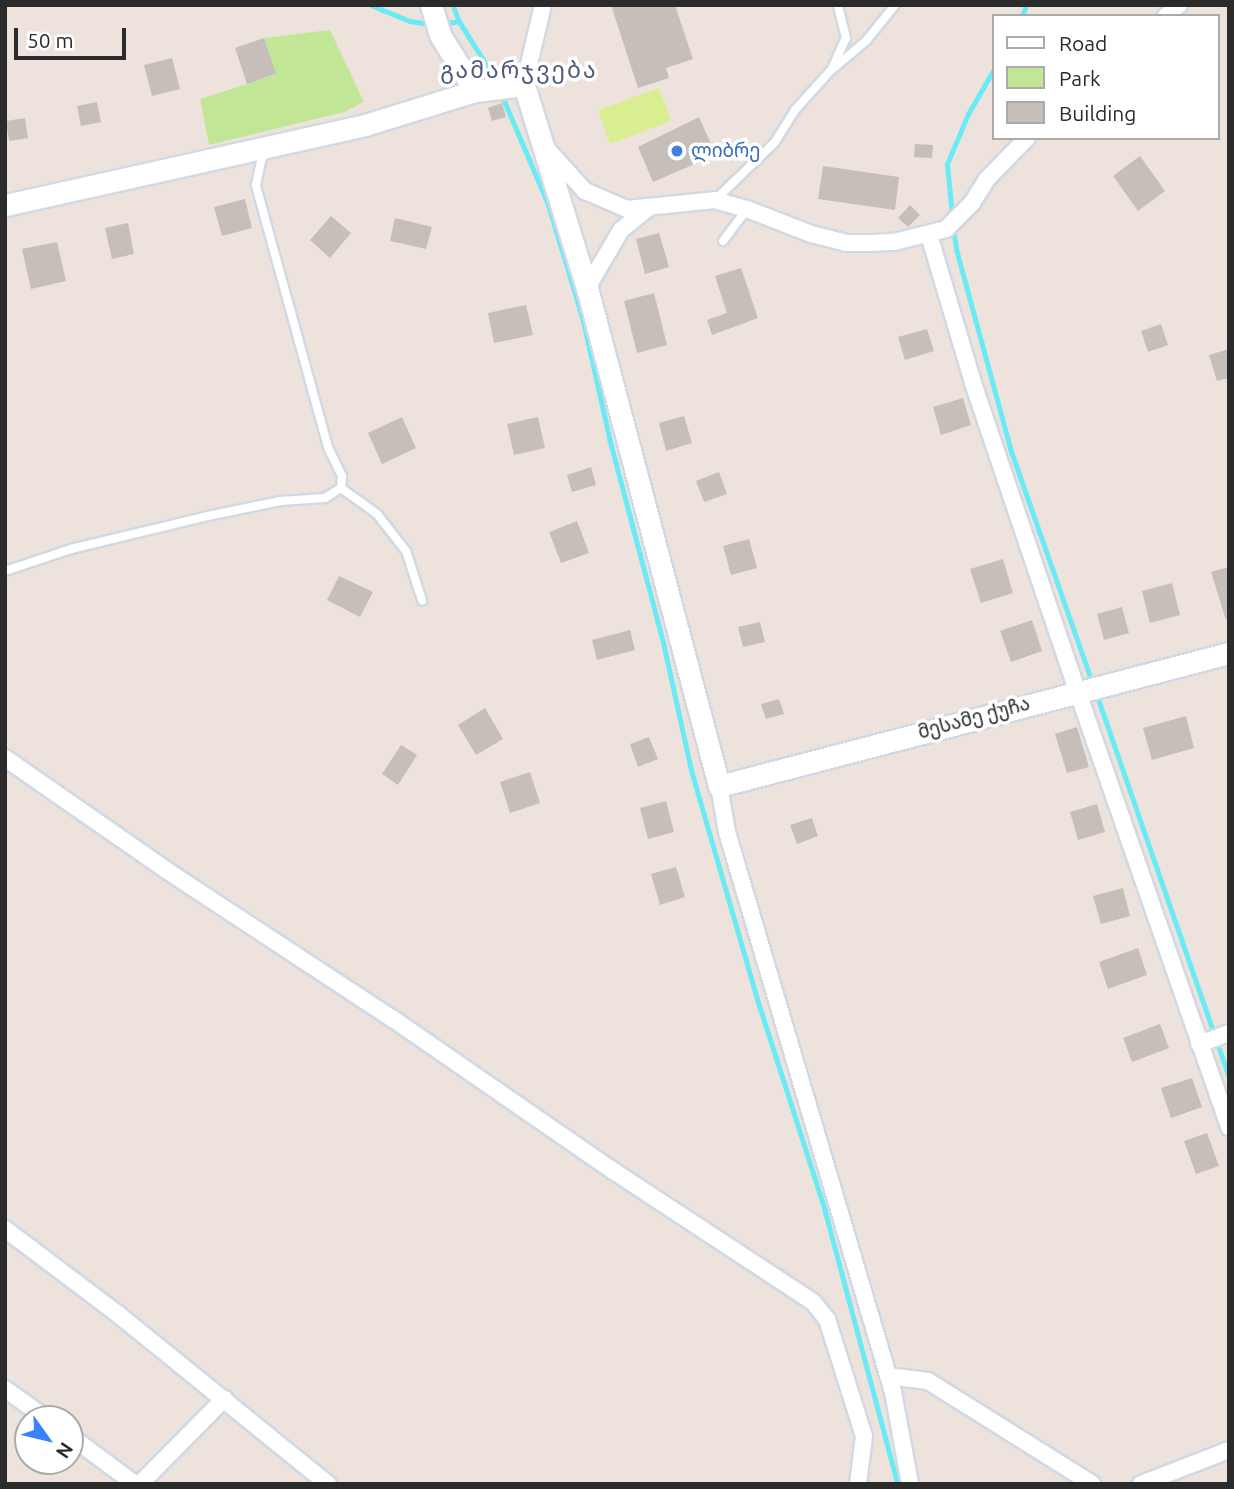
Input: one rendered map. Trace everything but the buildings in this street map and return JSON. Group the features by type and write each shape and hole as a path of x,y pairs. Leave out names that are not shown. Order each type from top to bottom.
{"street":[{"path":"431,5 440,35 475,91"},
{"path":"543,5 524,85 546,148 587,288 719,786 727,832 888,1376 910,1484"},
{"path":"5,205 365,125 475,91 524,85"},
{"path":"546,148 586,191 627,209 715,200 747,209 811,234 846,243 894,242 946,229 958,218 987,178 1025,140"},
{"path":"587,288 621,230 647,209"},
{"path":"929,235 973,383 1229,1127"},
{"name":"მესამე ქუჩა","path":"719,786 1077,690 1229,653"},
{"path":"5,758 612,1171 813,1301 827,1319 864,1436 858,1484"},
{"path":"1199,1044 1229,1033"},
{"path":"5,1229 224,1399 328,1484"},
{"path":"888,1376 928,1381 1092,1484"},
{"path":"5,1388 28,1405"},
{"path":"140,1484 224,1399"},
{"path":"84,1446 135,1484"},
{"path":"1141,1484 1229,1450"}],"lane":[{"path":"832,69 846,38 838,5"},
{"path":"715,200 775,142 795,110 832,69 866,41 895,5"},
{"path":"264,148 256,186 328,447 342,476 341,488"},
{"path":"723,241 747,209"},
{"path":"5,571 71,549 216,514 280,501 325,498 341,488"},
{"path":"341,488 377,514 406,551 422,600"}],"green space":[{"path":"330,30 364,102 344,112 209,145 200,99 275,75 264,38"},
{"path":"659,88 671,121 610,144 598,110"}],"waterway":[{"path":"371,5 410,21 430,24"},
{"path":"453,5 459,21 497,81"},
{"path":"1023,14 1026,5"},
{"path":"442,24 459,21"},
{"path":"952,216 947,164 968,114 992,72"},
{"path":"501,93 548,203 583,319 610,440 664,645 692,772 760,1007 825,1210 898,1484"},
{"path":"953,228 1011,450 1092,681"},
{"path":"1096,692 1229,1075"}],"place":[{"name":"ლიბრე","path":"677,151"}],"district":[{"name":"გამარჯვება","path":"519,70"}]}
